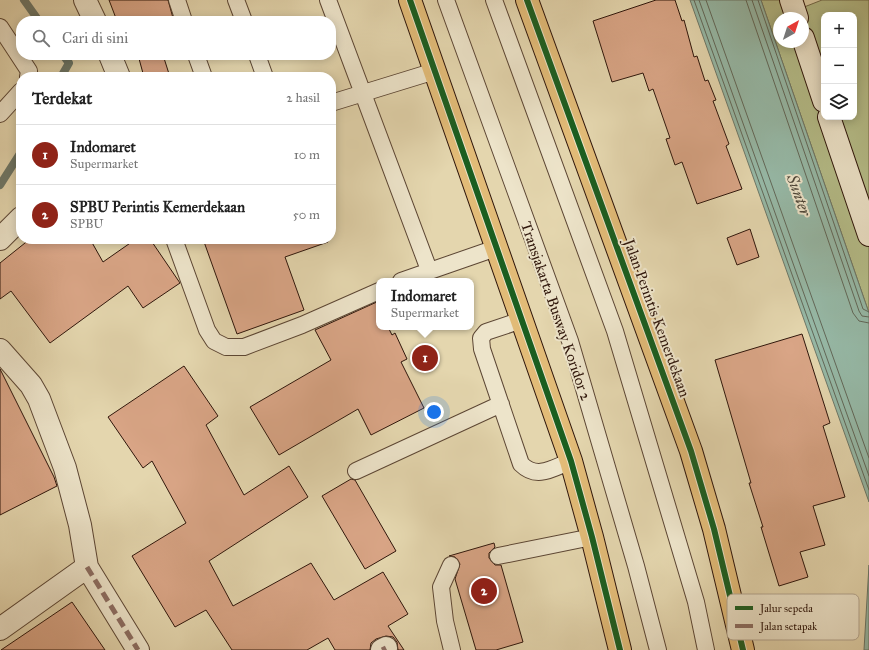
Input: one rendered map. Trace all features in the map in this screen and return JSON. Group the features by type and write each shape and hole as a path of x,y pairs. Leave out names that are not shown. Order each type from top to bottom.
{"highway":[{"path":"410,0 571,461 592,537 620,650"},
{"name":"Jalan Perintis Kemerdekaan","path":"528,0 690,451 714,529 730,594"},
{"name":"Jalan Perintis Kemerdekaan","path":"741,640 743,650"}],"street":[{"path":"85,0 93,16"},
{"path":"791,0 795,12"},
{"path":"806,48 821,92"},
{"path":"112,60 117,72"},
{"path":"831,120 869,235"},
{"path":"0,239 16,223"},
{"path":"0,350 31,385 54,438 80,526 87,567 138,650"},
{"path":"0,629 87,567"}],"lane":[{"path":"177,0 182,16"},
{"path":"236,0 242,16"},
{"path":"328,0 334,16"},
{"name":"Transjakarta Busway Koridor 2","path":"446,0 570,341 636,566 658,650"},
{"path":"494,0 615,331 696,602 706,650"},
{"path":"336,21 430,270"},
{"path":"0,27 16,52"},
{"path":"21,60 28,72"},
{"path":"198,60 202,72"},
{"path":"259,60 263,72"},
{"path":"336,102 435,71"},
{"path":"0,114 16,96"},
{"path":"176,244 207,330 214,341 226,347 244,347 302,325 376,292"},
{"path":"409,278 496,248"},
{"path":"522,320 486,332 481,338 482,349 501,404 522,464 528,471 537,473 571,461"},
{"path":"356,471 501,404"},
{"path":"498,556 592,537"},
{"path":"451,565 441,587 445,621 452,650"}],"green space":[{"path":"761,0 790,0 794,11 822,0 869,0 869,313 778,48 809,48 809,12 773,12 773,35"}],"water":[{"name":"Sunter","path":"690,0 761,0 773,35 773,48 778,48 869,313 869,502"},
{"path":"869,565 869,650 864,650"}],"building":[{"path":"109,0 168,0 172,16 115,16"},
{"path":"656,0 675,0 682,21 684,20 694,57 697,56 705,81 708,80 716,100 713,101 729,144 726,146 742,189 697,204 682,162 675,165 666,139 670,138 653,89 649,91 643,73 612,82 593,21"},
{"path":"139,60 165,60 168,72 143,72"},
{"path":"750,229 759,257 737,265 727,238"},
{"path":"24,244 93,244 103,262 129,244 153,244 180,283 143,308 128,286 50,343 11,291 0,299 0,263"},
{"path":"205,244 322,244 285,257 304,310 237,334"},
{"path":"376,302 376,330 390,330 392,335 395,333 407,359 401,362 424,408 371,435 358,409 279,455 250,407 331,360 315,330"},
{"path":"802,334 830,423 823,426 845,497 813,506 825,545 800,552 808,577 779,586 761,527 763,527 749,483 751,483 715,360"},
{"path":"184,366 218,416 206,425 244,495 289,466 308,497 209,561 233,606 311,563 334,600 383,572 408,614 388,626 404,650 398,650 397,642 393,637 386,636 376,639 371,643 370,650 335,650 328,638 307,650 232,650 206,610 175,627 132,556 186,523 152,461 143,468 108,417"},
{"path":"0,369 54,477 57,486 0,515"},
{"path":"351,479 355,480 396,551 365,569 322,496"},
{"path":"494,543 495,547 489,553 489,558 495,565 501,565 523,642 496,650 476,650 455,579 460,564 455,557 449,556"},
{"path":"72,602 105,650 1,650"}],"waterway":[{"path":"24,0 35,16"},
{"path":"64,72 69,63 67,60"},
{"path":"0,185 16,160"}],"marked path":[{"path":"87,567 138,650"},
{"path":"382,650 386,648"}],"cycle path":[{"path":"410,0 571,461 592,537 620,650"},
{"path":"527,0 691,451 714,529 730,594"},
{"path":"741,640 743,650"}],"place":[{"name":"Indomaret","path":"425,358"},
{"name":"SPBU Perintis Kemerdekaan","path":"484,591"}]}
